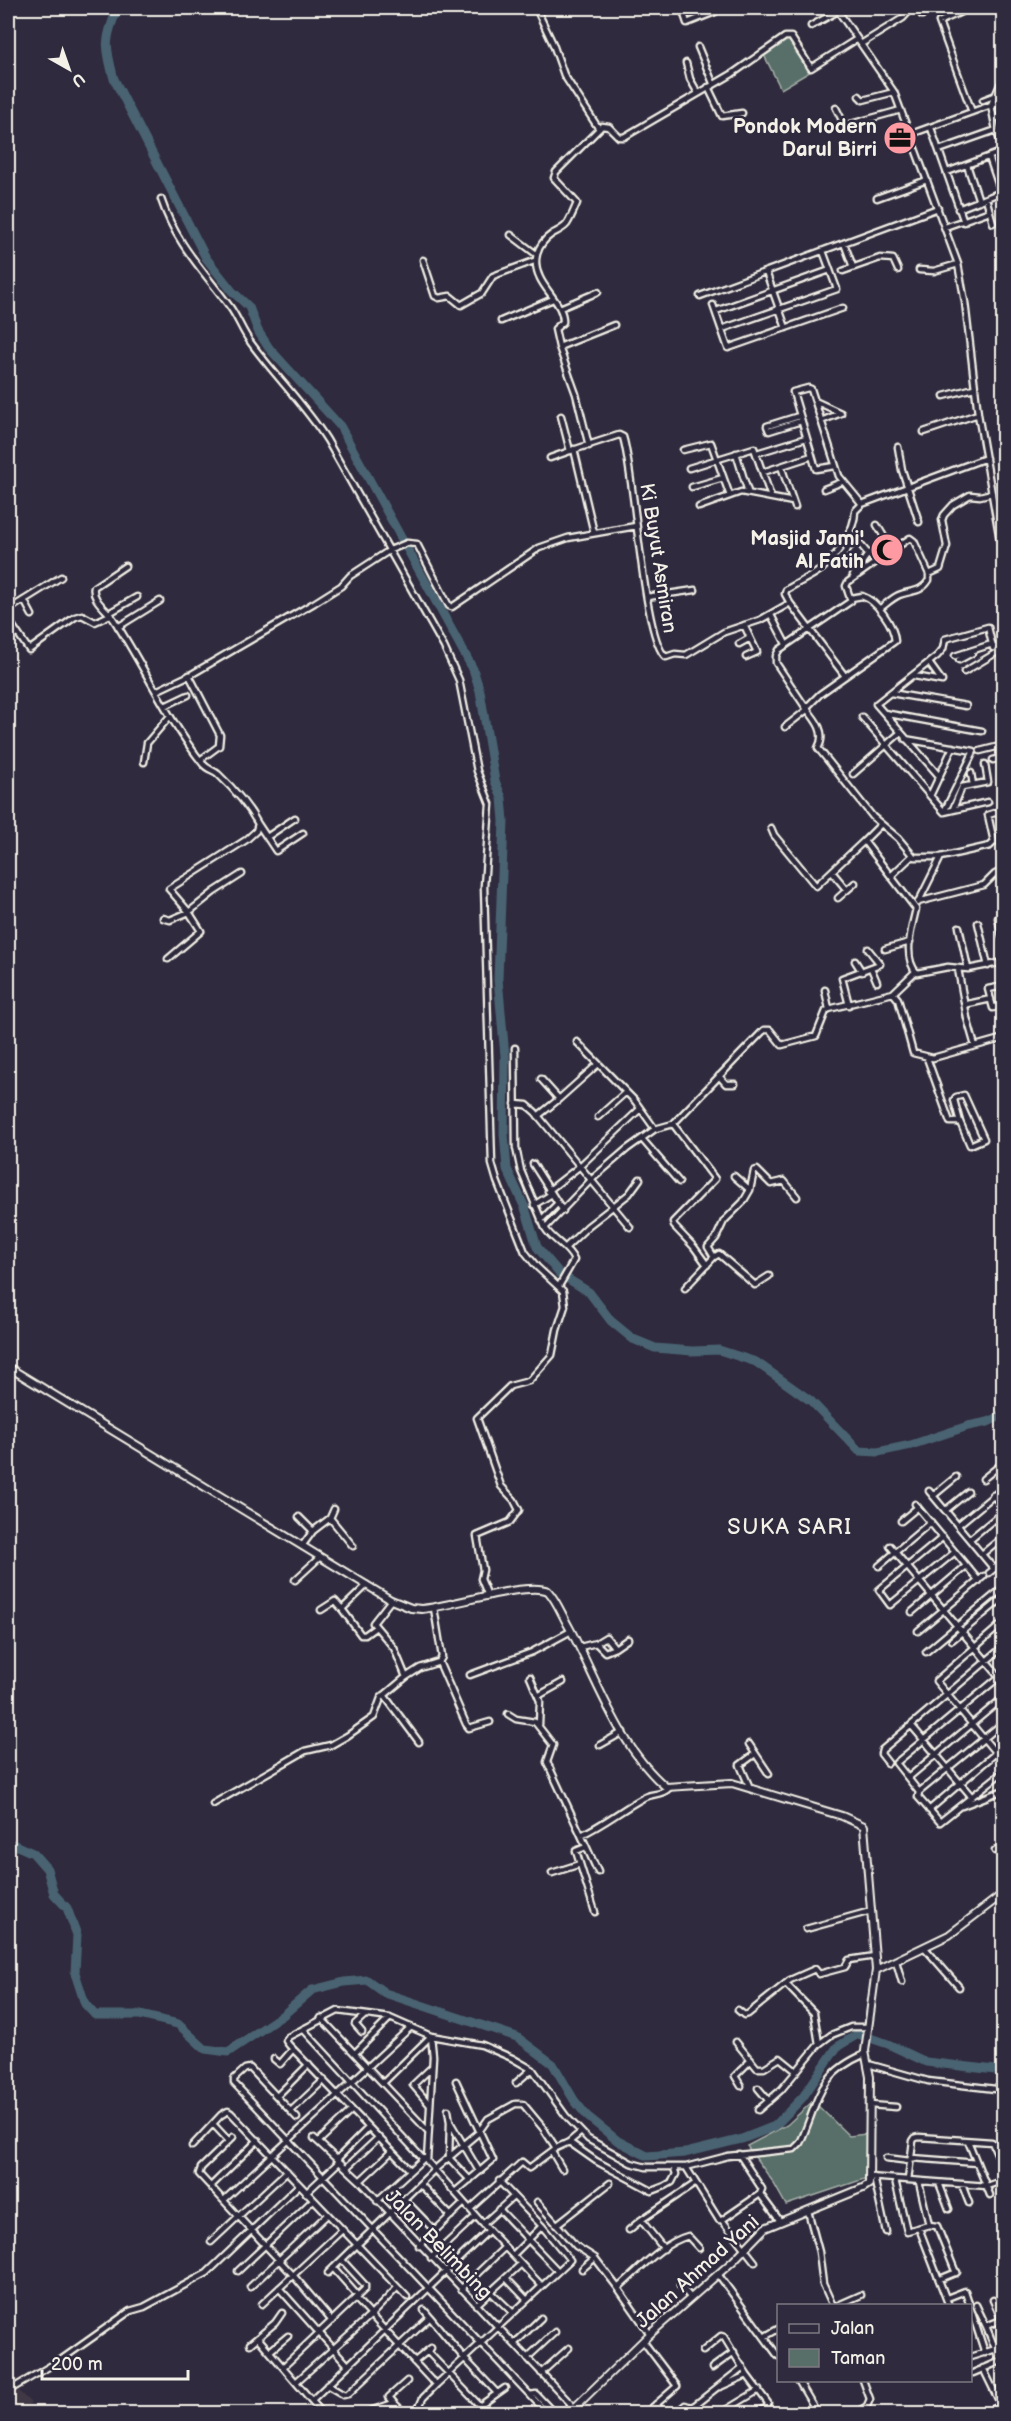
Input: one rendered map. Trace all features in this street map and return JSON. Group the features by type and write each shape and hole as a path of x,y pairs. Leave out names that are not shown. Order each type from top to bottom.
{"street":[{"path":"536,8 553,44 564,75 599,129"},
{"path":"682,8 687,23 715,12"},
{"path":"861,44 903,18 912,8 917,9 922,15"},
{"path":"944,8 949,17"},
{"path":"967,8 939,21 972,112"},
{"path":"811,26 837,9 894,92 945,227 958,264 965,302 974,388 994,505 1001,528 1003,559"},
{"path":"589,446 576,394 555,328 564,321 560,308 542,282 534,261 545,239 565,226 577,203 560,186 554,175 599,129 607,126 619,136 624,137 732,74 788,36 811,68 857,39"},
{"path":"698,47 722,116 742,113"},
{"path":"686,63 690,79 698,93"},
{"path":"947,172 1004,151 991,105 1004,76"},
{"path":"859,96 863,100 894,92"},
{"path":"983,100 1004,93"},
{"path":"911,134 991,105 1004,103"},
{"path":"836,108 844,124 847,125 901,110"},
{"path":"994,119 1004,116"},
{"path":"932,128 963,222"},
{"path":"939,150 999,133"},
{"path":"958,210 1002,191 989,157"},
{"path":"967,165 979,201"},
{"path":"877,198 927,180"},
{"path":"986,198 993,223"},
{"path":"161,199 175,233 188,254 232,309 252,344 312,417 393,549 456,672 477,771 490,804 484,885 492,1164 496,1181 525,1252 537,1267 560,1284 565,1306 552,1355 530,1381 510,1386 477,1418 500,1484 519,1510 510,1522 477,1536 483,1570 481,1578 488,1596"},
{"path":"700,296 938,208"},
{"path":"945,227 990,211"},
{"path":"512,235 536,254"},
{"path":"844,243 854,267"},
{"path":"722,329 837,289 824,250"},
{"path":"843,271 886,257 893,260 898,270"},
{"path":"423,260 435,296 439,298 450,296 460,305 482,292 493,276 534,261"},
{"path":"919,270 934,271 958,264"},
{"path":"716,311 830,270"},
{"path":"766,272 786,328"},
{"path":"560,308 598,292"},
{"path":"501,321 553,299"},
{"path":"714,305 728,348 843,308"},
{"path":"559,346 614,325"},
{"path":"944,396 974,388"},
{"path":"835,466 817,470 793,392 810,389 842,482 862,504"},
{"path":"815,401 841,413 821,422"},
{"path":"924,432 978,414"},
{"path":"561,416 594,534"},
{"path":"800,418 769,431 767,426 800,418"},
{"name":"Ki Buyut Asmiran","path":"550,458 619,435 623,436 630,467 647,597 657,645 666,657 675,654 686,655 724,632 771,615 790,603"},
{"path":"757,453 806,438"},
{"path":"683,450 710,442 730,496"},
{"path":"898,447 908,488 920,522"},
{"path":"689,468 753,448 757,453 771,497"},
{"path":"736,453 748,492"},
{"path":"763,472 812,456"},
{"path":"845,676 790,603 785,594 786,590 824,567 851,533 855,522 855,511 862,504 986,458"},
{"path":"699,507 741,492 771,497 794,505 781,466"},
{"path":"692,487 723,478"},
{"path":"824,489 842,482"},
{"path":"930,573 940,569 946,552 942,520 944,515 957,502 970,495 980,496 992,493"},
{"path":"994,505 1004,502"},
{"path":"156,691 189,675 314,603 341,586 350,576 406,543 417,544 449,606 452,607 539,548 568,538 636,525"},
{"path":"877,525 892,550"},
{"path":"851,533 874,561"},
{"path":"837,562 856,539"},
{"path":"851,599 846,583 851,578 907,540 913,539 930,573 929,580 922,589 898,596 879,609"},
{"path":"851,578 869,553"},
{"path":"125,566 93,589 96,599 110,614 170,716 204,765 219,775 235,791 276,851 303,833"},
{"path":"8,610 61,577"},
{"path":"647,597 695,590"},
{"path":"8,619 28,650 75,617 82,615 95,622 137,597"},
{"path":"785,727 807,709 820,694 895,641 893,632 879,609 866,597 851,599 786,644 777,653 776,663 807,709 823,733 818,747 881,824 898,838 916,858 941,857 993,844 988,817 989,814 1004,810"},
{"path":"24,600 32,615"},
{"path":"118,627 160,601"},
{"path":"771,615 786,644"},
{"path":"744,625 757,652 746,657"},
{"path":"940,777 876,704 929,663 943,649 945,639 988,627 993,648 1004,646"},
{"path":"739,644 750,638"},
{"path":"957,658 992,644"},
{"path":"964,672 1004,646"},
{"path":"914,676 942,681 929,663"},
{"path":"189,675 220,735 219,746 200,760"},
{"path":"891,693 966,706"},
{"path":"165,706 188,695"},
{"path":"884,713 982,731"},
{"path":"144,762 147,743 170,716"},
{"path":"862,717 944,812"},
{"path":"853,774 900,733"},
{"path":"905,739 974,751 944,812"},
{"path":"930,796 953,747"},
{"path":"980,751 1004,747"},
{"path":"993,760 1004,758"},
{"path":"953,810 962,787 988,782 985,764"},
{"path":"971,773 973,785"},
{"path":"944,812 988,802"},
{"path":"267,837 295,818"},
{"path":"168,959 201,932 189,912 169,889 246,840 256,831 258,824"},
{"path":"771,828 774,835 815,885 819,886 881,824"},
{"path":"864,841 915,904 910,942 912,966 915,972 920,974 948,967 968,969 1002,963 1004,976"},
{"path":"892,875 912,856"},
{"path":"915,904 941,857"},
{"path":"915,904 984,885 994,874 1004,870"},
{"path":"832,872 847,890"},
{"path":"163,918 170,920 189,912 242,874"},
{"path":"838,898 855,883"},
{"path":"1000,920 1003,942"},
{"path":"978,923 988,966"},
{"path":"959,927 968,969"},
{"path":"885,949 910,942"},
{"path":"849,1005 842,978 880,964 868,949"},
{"path":"855,961 862,972"},
{"path":"871,968 878,982"},
{"path":"958,969 975,1046"},
{"path":"842,970 846,977"},
{"path":"545,1228 591,1180 655,1129 673,1124 767,1029 782,1045 816,1036 826,1011 829,1009 893,993 915,972"},
{"path":"1004,986 988,989 993,1008 1004,1005"},
{"path":"825,990 829,1009"},
{"path":"893,993 898,1002 911,1051 927,1058 1004,1038"},
{"path":"968,1004 991,999"},
{"path":"577,1042 597,1065 626,1092 655,1129"},
{"path":"515,1048 517,1155 521,1171 545,1228 552,1239 565,1248 574,1260 560,1284"},
{"path":"927,1058 950,1121 960,1122"},
{"path":"538,1116 597,1065"},
{"path":"719,1076 726,1084 735,1084"},
{"path":"541,1079 559,1099"},
{"path":"598,1117 626,1092"},
{"path":"964,1095 984,1139 969,1144 960,1122 954,1099 964,1095"},
{"path":"515,1104 526,1105 538,1116 630,1227"},
{"path":"534,1205 580,1166 640,1109"},
{"path":"673,1124 715,1179 673,1222 707,1265"},
{"path":"642,1139 679,1182"},
{"path":"533,1164 542,1175 549,1193 562,1211"},
{"path":"714,1257 708,1247 716,1238 724,1221 740,1206 750,1190 752,1174 757,1170 770,1184 784,1181 797,1197"},
{"path":"734,1176 750,1190"},
{"path":"565,1248 629,1194 640,1179"},
{"path":"541,1220 557,1204"},
{"path":"685,1288 718,1254 756,1285 769,1276"},
{"path":"8,1367 391,1600 411,1608 434,1608 508,1591 545,1589 552,1595 623,1732 648,1767 669,1788"},
{"path":"983,1479 1004,1462"},
{"path":"956,1477 931,1493 994,1569"},
{"path":"958,1525 1004,1487"},
{"path":"945,1510 968,1492"},
{"path":"970,1539 1004,1510 993,1496"},
{"path":"901,1521 917,1505 979,1581"},
{"path":"302,1546 313,1531 330,1518 334,1509"},
{"path":"299,1517 313,1531"},
{"path":"330,1518 353,1546"},
{"path":"995,1519 1004,1529"},
{"path":"879,1566 931,1522"},
{"path":"982,1554 1004,1536"},
{"path":"943,1537 879,1590 890,1605 955,1552"},
{"path":"890,1546 986,1661 1001,1675 1004,1682"},
{"path":"295,1580 320,1557"},
{"path":"918,1631 1004,1561"},
{"path":"912,1612 966,1566"},
{"path":"342,1609 367,1585"},
{"path":"926,1652 1004,1587"},
{"path":"952,1640 1004,1597"},
{"path":"391,1600 374,1621 376,1627 394,1648 406,1677"},
{"path":"321,1610 335,1601 363,1636 376,1627"},
{"path":"213,1804 305,1751 331,1745 353,1733 374,1717 379,1701 384,1695 420,1668 439,1662 442,1657 434,1608"},
{"path":"1004,1622 937,1680 937,1683 1004,1763"},
{"path":"470,1675 543,1648 571,1630"},
{"path":"580,1647 596,1643 606,1637 615,1648"},
{"path":"596,1643 606,1653 628,1639"},
{"path":"888,1763 882,1754 882,1749 1004,1646"},
{"path":"439,1662 467,1726 490,1722"},
{"path":"1001,1675 896,1763 919,1792 918,1797 942,1822 1004,1771"},
{"path":"530,1677 541,1708 539,1726"},
{"path":"538,1696 563,1682"},
{"path":"384,1695 419,1742"},
{"path":"908,1778 1004,1697"},
{"path":"508,1714 516,1719 532,1721 539,1726 554,1746 547,1761 569,1814 598,1872"},
{"path":"919,1792 1004,1722"},
{"path":"911,1725 972,1797"},
{"path":"600,1745 623,1732"},
{"path":"749,1744 769,1774"},
{"path":"929,1810 1004,1746"},
{"path":"750,1788 740,1766 755,1754"},
{"path":"581,1835 604,1824 643,1798 669,1788 732,1783 842,1816 864,1826 876,1970 865,2052 868,2064 870,2105 871,2177 886,2232"},
{"path":"960,1807 1004,1790"},
{"path":"995,1851 1004,1845"},
{"path":"586,1847 576,1851 595,1912"},
{"path":"552,1873 580,1864"},
{"path":"876,1970 948,1935 1004,1893"},
{"path":"806,1929 871,1911"},
{"path":"924,1947 959,1987"},
{"path":"738,2010 744,2015 748,2014 794,1978 815,1970 819,1974 846,1966 849,1960 874,1956"},
{"path":"896,1961 903,1982"},
{"path":"786,1984 814,2013 819,2044"},
{"path":"410,2170 293,2049 286,2038 321,2018 338,2012 390,2018 431,2036 482,2045 532,2069 566,2116 588,2139 631,2163 646,2167 674,2168 739,2154 791,2150 797,2147 827,2079 844,2064 865,2052"},
{"path":"362,2032 355,2024 365,2015"},
{"path":"321,2018 428,2131"},
{"path":"355,2053 390,2018"},
{"path":"758,2110 769,2101 819,2044 839,2030 855,2026 868,2029"},
{"path":"224,2200 411,2027"},
{"path":"303,2029 542,2286"},
{"path":"377,2201 424,2158 430,2105 431,2036"},
{"path":"383,2083 431,2036"},
{"path":"735,2042 756,2067 761,2068 780,2058 796,2071"},
{"path":"274,2059 280,2064 293,2049"},
{"path":"741,2086 735,2076 751,2060"},
{"path":"277,2096 309,2064"},
{"path":"868,2064 928,2081 1004,2090"},
{"path":"297,2118 249,2068 233,2081 548,2414"},
{"path":"430,2105 413,2085 431,2068"},
{"path":"516,2083 532,2069"},
{"path":"291,2111 324,2080"},
{"path":"455,2192 493,2158 478,2133 456,2081"},
{"path":"758,2088 769,2101"},
{"path":"328,2273 434,2170 478,2133 491,2117 508,2107 520,2103 543,2128 562,2169"},
{"path":"870,2105 896,2107"},
{"name":"Jalan Belimbing","path":"352,2110 316,2140 360,2181 430,2258 570,2403 571,2406 566,2414"},
{"path":"448,2110 449,2158 470,2180"},
{"path":"192,2146 221,2115 228,2111 236,2116 306,2193 407,2297"},
{"path":"450,2122 479,2171"},
{"path":"213,2124 231,2139 200,2170 200,2174 332,2320"},
{"path":"306,2193 368,2128"},
{"path":"470,2209 522,2162 530,2167 581,2132"},
{"path":"346,2168 378,2138"},
{"path":"908,2180 915,2138 992,2143 1004,2169"},
{"path":"211,2187 258,2140"},
{"path":"968,2141 990,2195"},
{"path":"569,2142 596,2161 652,2191 672,2182 676,2174 674,2168"},
{"path":"360,2181 392,2151"},
{"path":"722,2220 763,2191 739,2154"},
{"path":"886,2158 977,2163"},
{"path":"686,2167 719,2220 722,2220 754,2262"},
{"path":"211,2242 287,2171"},
{"path":"871,2177 987,2186 1004,2181"},
{"name":"Jalan Ahmad Yani","path":"566,2414 762,2231 780,2221 865,2187 871,2177"},
{"path":"895,2180 908,2230 929,2225 937,2226 957,2272 940,2279"},
{"path":"416,2414 423,2398 570,2259 518,2199 513,2197 499,2181"},
{"path":"556,2225 610,2182"},
{"path":"919,2182 929,2225"},
{"path":"629,2230 696,2183"},
{"path":"939,2183 949,2209"},
{"path":"420,2184 451,2216"},
{"path":"8,2391 62,2359 130,2311 144,2307 207,2272 299,2185"},
{"path":"962,2185 969,2203"},
{"path":"760,2194 780,2221"},
{"path":"483,2224 513,2197"},
{"path":"404,2199 435,2230"},
{"path":"238,2271 313,2200"},
{"path":"537,2202 579,2248 588,2251 596,2258 650,2334"},
{"path":"419,2246 464,2203"},
{"path":"499,2210 558,2271"},
{"path":"808,2211 819,2252 823,2284 834,2304"},
{"path":"250,2287 327,2215"},
{"path":"430,2258 476,2216"},
{"path":"641,2220 664,2248"},
{"path":"513,2254 542,2226"},
{"path":"919,2228 948,2304"},
{"path":"262,2304 342,2230"},
{"path":"312,2400 489,2230"},
{"path":"618,2288 664,2248 687,2236 699,2248"},
{"path":"461,2289 505,2247"},
{"path":"582,2270 596,2258"},
{"path":"283,2367 365,2289 342,2260"},
{"path":"476,2305 521,2264"},
{"path":"333,2268 398,2347 437,2384"},
{"path":"717,2273 777,2355"},
{"path":"506,2278 527,2300"},
{"path":"680,2284 690,2297"},
{"path":"279,2288 348,2365"},
{"path":"296,2382 397,2288"},
{"path":"491,2292 513,2313"},
{"path":"947,2298 965,2292 971,2304"},
{"path":"840,2304 861,2295"},
{"path":"986,2326 1003,2319 993,2300"},
{"path":"972,2306 986,2326 1002,2361 973,2373"},
{"path":"972,2306 985,2353"},
{"path":"424,2310 464,2358 498,2393"},
{"path":"250,2344 278,2320 282,2313"},
{"path":"327,2385 344,2395 348,2394 429,2318"},
{"path":"514,2344 541,2318"},
{"path":"764,2337 777,2330"},
{"path":"527,2358 555,2332"},
{"path":"270,2351 288,2336"},
{"path":"703,2350 722,2336 768,2406 757,2414"},
{"path":"258,2338 323,2414"},
{"path":"643,2341 677,2386 645,2414"},
{"path":"972,2356 985,2353 1004,2341"},
{"path":"541,2373 569,2348"},
{"path":"414,2362 429,2350 448,2374 480,2406"},
{"path":"712,2368 734,2352"},
{"path":"675,2414 685,2405 691,2407 695,2405 743,2367"},
{"path":"982,2414 994,2411 1002,2405 983,2368"},
{"path":"717,2388 747,2375"},
{"path":"406,2414 388,2397 407,2381"},
{"path":"801,2382 818,2414"},
{"path":"854,2414 863,2411 870,2399 864,2382"},
{"path":"471,2412 505,2388"},
{"path":"719,2414 759,2390"},
{"path":"530,2395 536,2394 555,2414"},
{"path":"361,2414 394,2403"},
{"path":"656,2404 664,2414"}],"shaded area":[{"path":"8,2381 31,2403 16,2413 8,2413"}],"green space":[{"path":"793,36 813,70 781,89 763,53"},
{"path":"813,2101 849,2136 866,2134 870,2177 786,2205 773,2182 747,2146 787,2125"}],"waterway":[{"path":"118,8 107,43 114,79 206,258 232,291 249,307 258,331 269,348 340,426 473,669 480,691 495,781 502,798 504,821 498,979 505,1056 504,1133 507,1169 525,1208 537,1247 560,1274 589,1292 611,1321 633,1339 655,1348 692,1351 719,1350 756,1362 811,1401 859,1451 878,1452 911,1445 968,1426 988,1422 999,1417 1004,1411"},
{"path":"8,1842 33,1853 47,1869 54,1894 67,1908 77,1935 75,1973 85,2004 95,2015 140,2015 178,2024 205,2049 228,2052 283,2015 312,1990 344,1982 367,1980 385,1993 517,2037 553,2064 574,2100 587,2116 618,2141 647,2156 685,2153 742,2139 775,2126 803,2097 837,2047 858,2034 888,2044 926,2062 1004,2071"}],"place":[{"name":"Pondok Modern Darul Birri","path":"900,138"},
{"name":"Masjid Jami' Al Fatih","path":"887,550"}],"district":[{"name":"SUKA SARI","path":"790,1526"}]}
